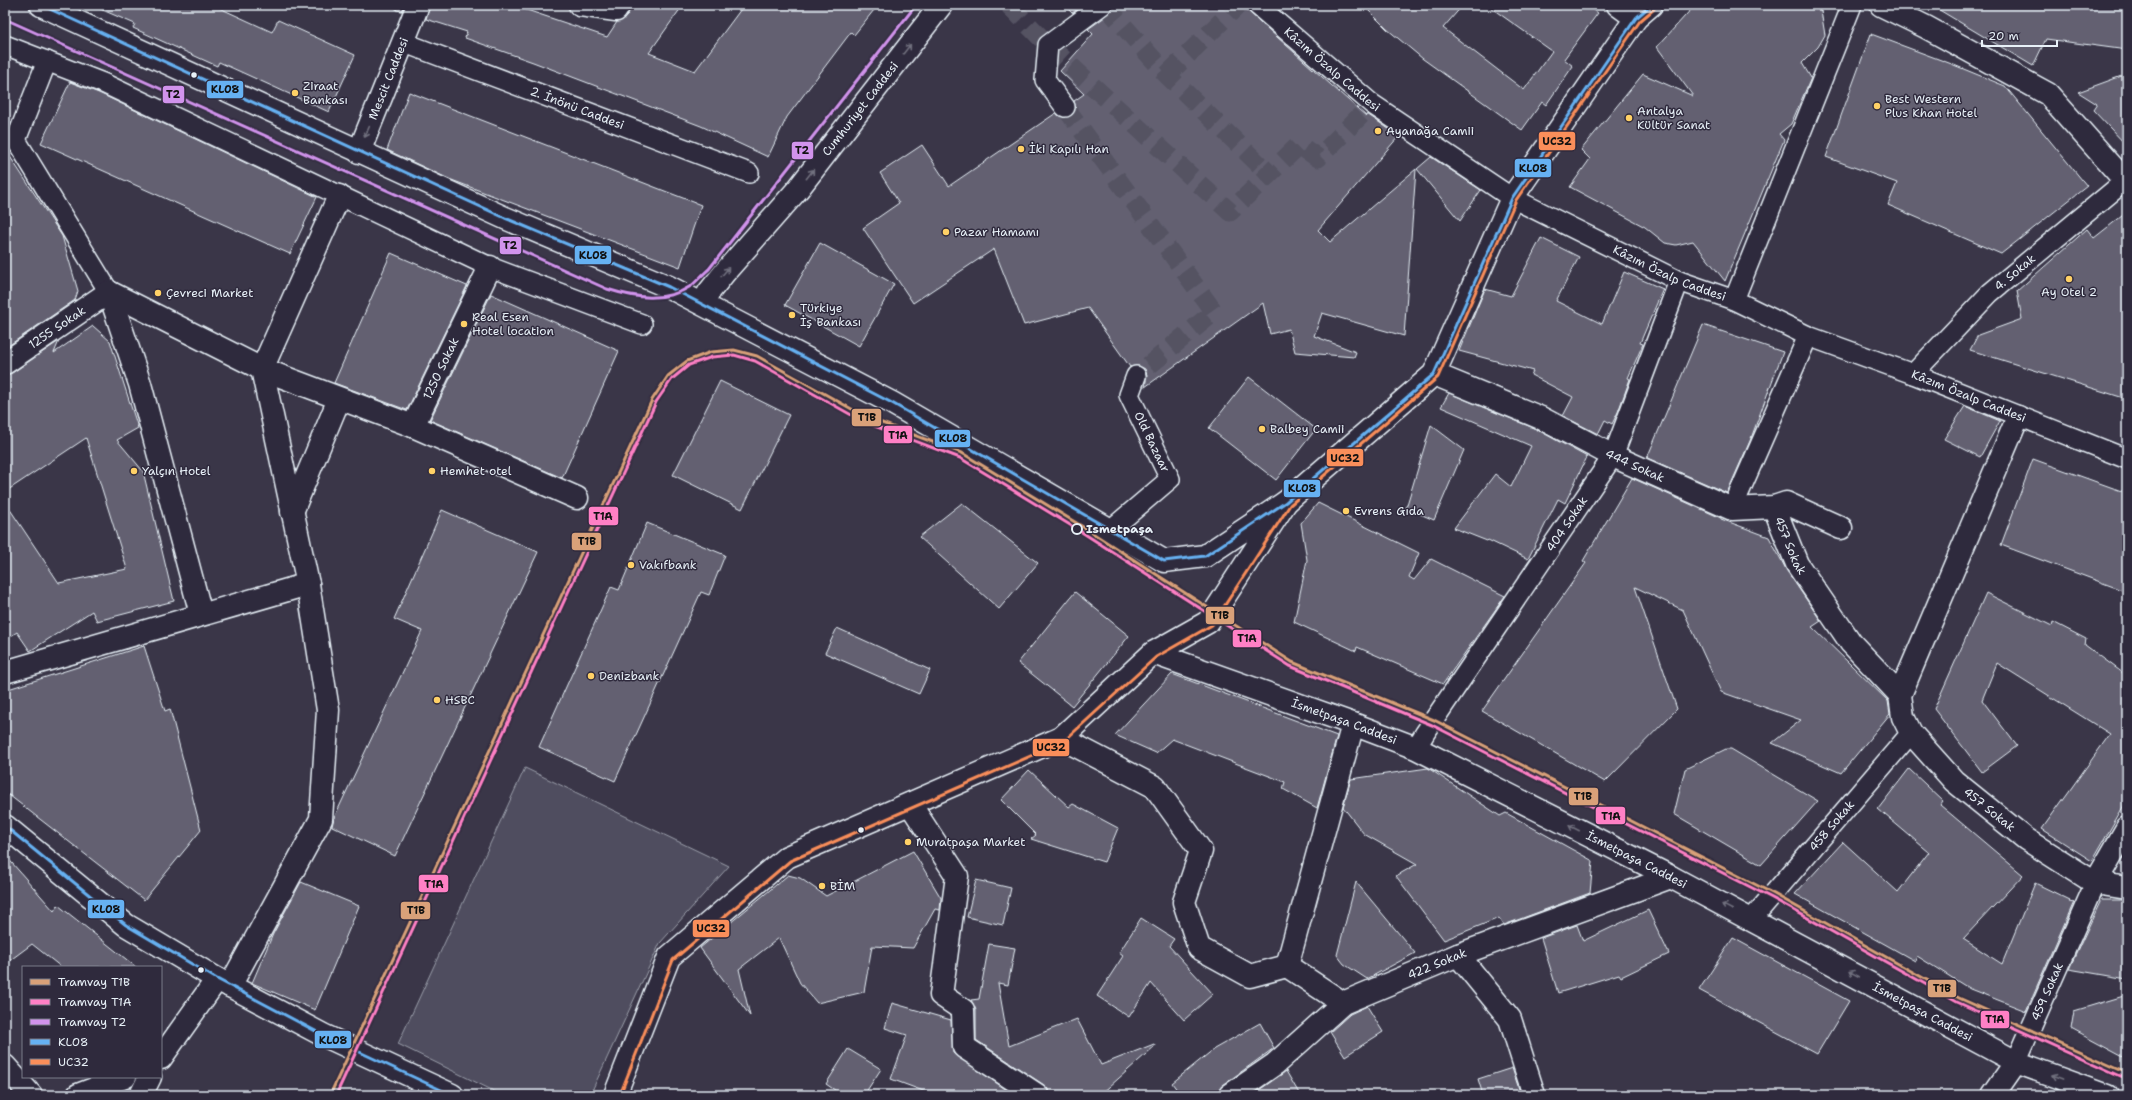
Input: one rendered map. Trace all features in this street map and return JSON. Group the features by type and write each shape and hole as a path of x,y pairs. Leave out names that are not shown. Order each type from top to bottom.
{"street":[{"path":"41,5 505,218 669,287 892,403 1109,531 1164,561 1205,556 1286,502 1434,374 1512,198 1643,11 1618,5"},
{"name":"Mescit Caddesi","path":"359,152 405,43 418,5"},
{"path":"580,5 616,10 619,5"},
{"name":"Cumhuriyet Caddesi","path":"703,304 709,292 798,189 941,5"},
{"path":"1065,107 1045,80 1048,45 1102,5"},
{"name":"Kâzım Özalp Caddesi","path":"1257,5 1372,104 1512,198 1679,281 1734,300 1808,336 1913,374 2018,417 2127,459"},
{"path":"1734,300 1852,5"},
{"path":"1880,5 1919,13 2048,94 2126,181"},
{"name":"2. İnönü Caddesi","path":"405,43 749,173"},
{"path":"5,45 103,82 338,196 490,267 642,324"},
{"path":"47,61 10,145 109,292 140,384 201,614"},
{"name":"4. Sokak","path":"1913,374 1990,294 2126,181"},
{"path":"162,1057 224,983 321,819 328,710 308,584 262,369 338,196"},
{"name":"1250 Sokak","path":"413,426 490,267"},
{"name":"404 Sokak","path":"1416,748 1425,732 1612,456 1679,281"},
{"path":"109,292 262,369 413,426 577,498"},
{"name":"1255 Sokak","path":"5,363 109,292"},
{"path":"1732,509 1808,336"},
{"name":"444 Sokak","path":"1434,374 1540,418 1612,456 1732,509 1774,507 1786,503 1841,528"},
{"name":"Old Bazaar","path":"1109,531 1170,479 1129,395 1136,376"},
{"path":"292,512 339,399"},
{"path":"1907,725 1900,695 2018,417"},
{"path":"615,1095 669,957 787,857 1061,738 1153,654 1208,622 1286,502"},
{"name":"457 Sokak","path":"1774,507 1797,564 1851,643 1900,695"},
{"path":"5,672 308,584"},
{"name":"İsmetpaşa Caddesi","path":"1153,654 1354,724 1416,748 1671,877 2016,1062 2107,1095"},
{"path":"1287,966 1354,724"},
{"name":"457 Sokak","path":"1907,725 1954,781 2026,839 2094,884"},
{"name":"458 Sokak","path":"1752,920 1907,725"},
{"path":"1061,738 1155,787 1201,851 1184,902 1199,948 1250,976 1287,966 1343,1003"},
{"path":"910,804 957,876 942,995 963,1010 964,1047 1037,1095"},
{"path":"2127,828 2094,884 2127,888"},
{"path":"8,833 126,925 224,983 337,1041 452,1095"},
{"name":"422 Sokak","path":"1230,1095 1275,1064 1343,1003 1458,955 1671,877"},
{"name":"459 Sokak","path":"1993,1095 2016,1062 2094,884"},
{"path":"1458,955 1510,1019 1534,1095"},
{"path":"5,1066 31,1095"},
{"path":"78,1095 122,1078"},
{"path":"141,1095 150,1078"}],"shaded area":[{"path":"525,768 729,866 660,943 590,1095 502,1095 398,1044"}],"building":[{"path":"91,5 213,5 272,32 278,20 355,55 329,112 219,62 217,66 133,28 135,24"},
{"path":"397,5 405,5 402,11 396,10"},
{"path":"430,5 512,5 607,37 617,22 627,16 631,5 683,5 649,53 695,71 744,5 878,5 854,35 851,32 787,117 768,157 701,126 533,62 465,38 467,32 426,19"},
{"path":"1064,5 1084,5 1072,13"},
{"path":"1113,5 1246,5 1250,13 1366,116 1367,114 1399,136 1318,230 1330,242 1416,169 1404,336 1322,313 1314,336 1356,352 1354,357 1295,352 1289,329 1270,334 1263,303 1145,387 1147,375 1145,369 1139,366 1130,367 1088,308 1024,325 994,249 913,303 863,228 899,203 880,173 922,145 949,186 1056,113 1061,117 1071,116 1075,111 1074,101 1084,94 1060,71 1093,34 1088,29 1109,14"},
{"path":"1363,5 1463,5 1443,28 1524,90 1552,51 1487,5 1587,5 1598,13 1564,59 1573,66 1546,105 1542,102 1522,130 1423,59 1387,29"},
{"path":"1695,5 1820,5 1825,35 1818,47 1802,63 1811,78 1791,124 1779,134 1784,140 1725,281 1693,241 1676,245 1665,243 1645,227 1570,187 1590,159 1581,150 1643,74 1693,96 1657,47"},
{"path":"1931,5 2127,5 2127,50 2046,39 2033,66"},
{"path":"1871,34 2005,86 2087,186 2001,254 1888,205 1897,183 1826,157"},
{"path":"2127,74 2127,146 2093,110 2097,104 2078,92"},
{"path":"70,82 99,93 317,197 290,254 41,143"},
{"path":"409,92 701,205 680,267 449,179 387,150"},
{"path":"5,149 62,236 78,291 75,300 5,348"},
{"path":"1431,157 1481,190 1460,221 1417,169"},
{"path":"2127,212 2127,399 1970,350 1978,335 2022,319 2017,291 2087,229 2094,238"},
{"path":"1541,238 1579,257 1556,301 1602,324 1624,272 1663,289 1640,343 1643,344 1628,378 1630,379 1618,412 1612,424 1605,420 1598,434 1563,416 1573,397 1531,375 1533,371 1459,351 1485,289 1511,296"},
{"path":"820,243 894,284 859,346 785,305"},
{"path":"391,253 467,286 407,410 334,383"},
{"path":"491,294 619,351 562,478 430,420"},
{"path":"1703,325 1783,352 1750,441 1727,493 1647,458"},
{"path":"93,326 110,341 138,428 117,440 143,471 174,601 97,621 92,611 30,651 17,632 5,640 5,502 59,583 127,569 86,438 5,492 5,375 12,373 59,341 54,353"},
{"name":"Balbey Camii","path":"1249,377 1316,429 1276,480 1209,428"},
{"path":"720,381 789,415 742,509 673,475"},
{"path":"1449,393 1536,429 1587,457 1565,503 1558,499 1528,559 1488,540 1487,541 1454,528 1495,474 1511,487 1531,446 1441,407"},
{"path":"1965,406 2000,421 1980,457 1944,439"},
{"path":"1431,425 1464,450 1434,520 1406,508"},
{"path":"2033,459 2127,493 2127,592 2001,545"},
{"path":"1632,478 1721,519 1769,537 1787,571 1821,621 1812,627 1888,701 1890,714 1841,773 1772,743 1801,720 1721,692 1683,610 1635,587 1677,709 1605,782 1482,711 1586,563 1583,561"},
{"path":"962,503 1038,563 999,609 919,537"},
{"path":"1318,503 1419,553 1409,577 1414,580 1431,559 1505,596 1443,684 1357,647 1356,651 1294,622 1307,560 1301,523"},
{"path":"442,510 538,552 395,856 332,826 334,818 422,631 394,619"},
{"path":"647,523 725,555 709,595 701,592 615,781 539,747 611,587 619,590"},
{"path":"1075,592 1129,636 1072,706 1018,663"},
{"path":"1986,593 2052,626 2053,622 2086,639 2085,645 2127,676 2127,800 2092,861 2042,829 2110,734 1997,663 1982,700 2017,746 1982,772 1934,709"},
{"path":"837,628 930,670 919,694 825,653"},
{"path":"144,646 165,711 170,709 201,830 144,900 5,792 5,690"},
{"path":"1172,674 1337,736 1317,808 1283,789 1285,782 1172,739 1156,753 1115,735"},
{"path":"1726,749 1731,749 1818,801 1761,865 1674,814 1685,769"},
{"path":"1428,768 1500,816 1506,813 1593,861 1590,893 1504,925 1499,918 1444,940 1396,876 1417,864 1364,834 1343,807 1351,779"},
{"path":"1909,769 1943,801 1940,805 2023,875 1963,939 2002,964 2035,883 2070,900 2069,901 2074,902 2026,1011 1970,989 1917,956 1915,961 1795,894 1843,842 1898,892 1929,852 1878,809"},
{"path":"1029,770 1069,807 1073,804 1118,828 1104,862 1031,839 1036,835 1001,800"},
{"path":"913,851 941,898 940,910 935,909 913,948 872,946 864,992 817,1003 800,983 779,938 739,969 750,1016 700,948 788,875 800,878 826,896"},
{"path":"5,855 54,911 58,905 135,966 60,966 32,944 5,964"},
{"path":"976,880 1011,888 1003,925 967,917"},
{"path":"301,882 359,906 315,1010 252,983 273,934"},
{"path":"1356,882 1415,953 1367,979 1344,964 1337,955"},
{"path":"2101,900 2127,900 2127,979 2069,969"},
{"path":"1648,910 1669,954 1621,977 1619,974 1558,993 1541,938 1577,925 1583,941"},
{"path":"1141,918 1174,939 1169,946 1213,994 1184,1020 1151,983 1129,1017 1097,996 1123,956 1119,953"},
{"path":"1733,938 1849,1001 1817,1054 1699,990"},
{"path":"989,944 1015,948 1008,985 998,983 1009,1046 1077,1019 1101,1065 1154,1044 1155,1046 1100,1095 1049,1095 1048,1089 1044,1085 976,1040 976,1010 971,1000 979,999"},
{"path":"2127,995 2127,1059 2071,1029 2074,1011"},
{"path":"892,1003 951,1020 953,1053 1014,1095 934,1095 891,1079 907,1035 885,1028"},
{"path":"1367,1006 1383,1032 1345,1056 1330,1032 1350,1014"},
{"path":"1260,1023 1274,1048 1223,1085 1218,1095 1181,1095 1172,1083 1214,1049"},
{"path":"848,1049 881,1069 864,1095 842,1095 826,1084"},
{"path":"1512,1068 1521,1095 1483,1095 1478,1079"},
{"path":"1286,1071 1300,1095 1252,1095 1282,1074"}],"tunnel":[{"path":"1009,5 1048,45 1230,212 1299,145 1318,158 1372,104"},
{"path":"1105,5 1167,75 1269,174"},
{"path":"1167,75 1238,5"},
{"path":"1065,107 1214,312 1136,376"}],"tram line":[{"name":"T2","path":"5,19 607,289 628,295 660,297 671,295 691,286 709,269 916,5"},
{"name":"T1B","path":"330,1095 652,400 668,376 687,361 711,352 734,350 757,356 866,417 962,453 1083,527 1292,662 1434,720 1774,894 1959,998 2127,1073"},
{"name":"T1A","path":"336,1095 656,402 672,379 689,365 712,357 734,355 755,361 864,422 960,458 1080,531 1290,666 1432,725 1772,898 1957,1002 2125,1078"}],"transit line":[{"name":"KL08","path":"41,5 505,218 669,287 892,403 1164,561 1205,556 1286,502 1434,374 1512,198 1636,18 1651,5"},
{"name":"UC32","path":"620,1095 673,960 790,861 1063,742 1156,657 1212,625 1290,505 1438,377 1516,200 1640,21 1654,9"},
{"name":"KL08","path":"5,826 126,925 217,979 323,1035 452,1095"}],"place":[{"name":"Ziraat Bankası","path":"295,93"},
{"name":"Best Western Plus Khan Hotel","path":"1877,106"},
{"name":"Antalya Kültür Sanat","path":"1629,118"},
{"name":"Ayanağa Camii","path":"1378,131"},
{"name":"İki Kapılı Han","path":"1021,149"},
{"name":"Pazar Hamamı","path":"946,232"},
{"name":"Ay Otel 2","path":"2069,279"},
{"name":"Çevreci Market","path":"158,293"},
{"name":"Türkiye İş Bankası","path":"792,315"},
{"name":"Real Esen Hotel location","path":"464,324"},
{"name":"Balbey Camii","path":"1262,429"},
{"name":"Yalçın Hotel","path":"134,471"},
{"name":"Hemhet otel","path":"432,471"},
{"name":"Evrens Gıda","path":"1346,511"},
{"name":"Ismetpaşa","path":"1077,529"},
{"name":"Vakıfbank","path":"631,565"},
{"name":"Denizbank","path":"591,676"},
{"name":"HSBC","path":"437,700"},
{"name":"Muratpaşa Market","path":"908,842"},
{"name":"BİM","path":"822,886"}]}
